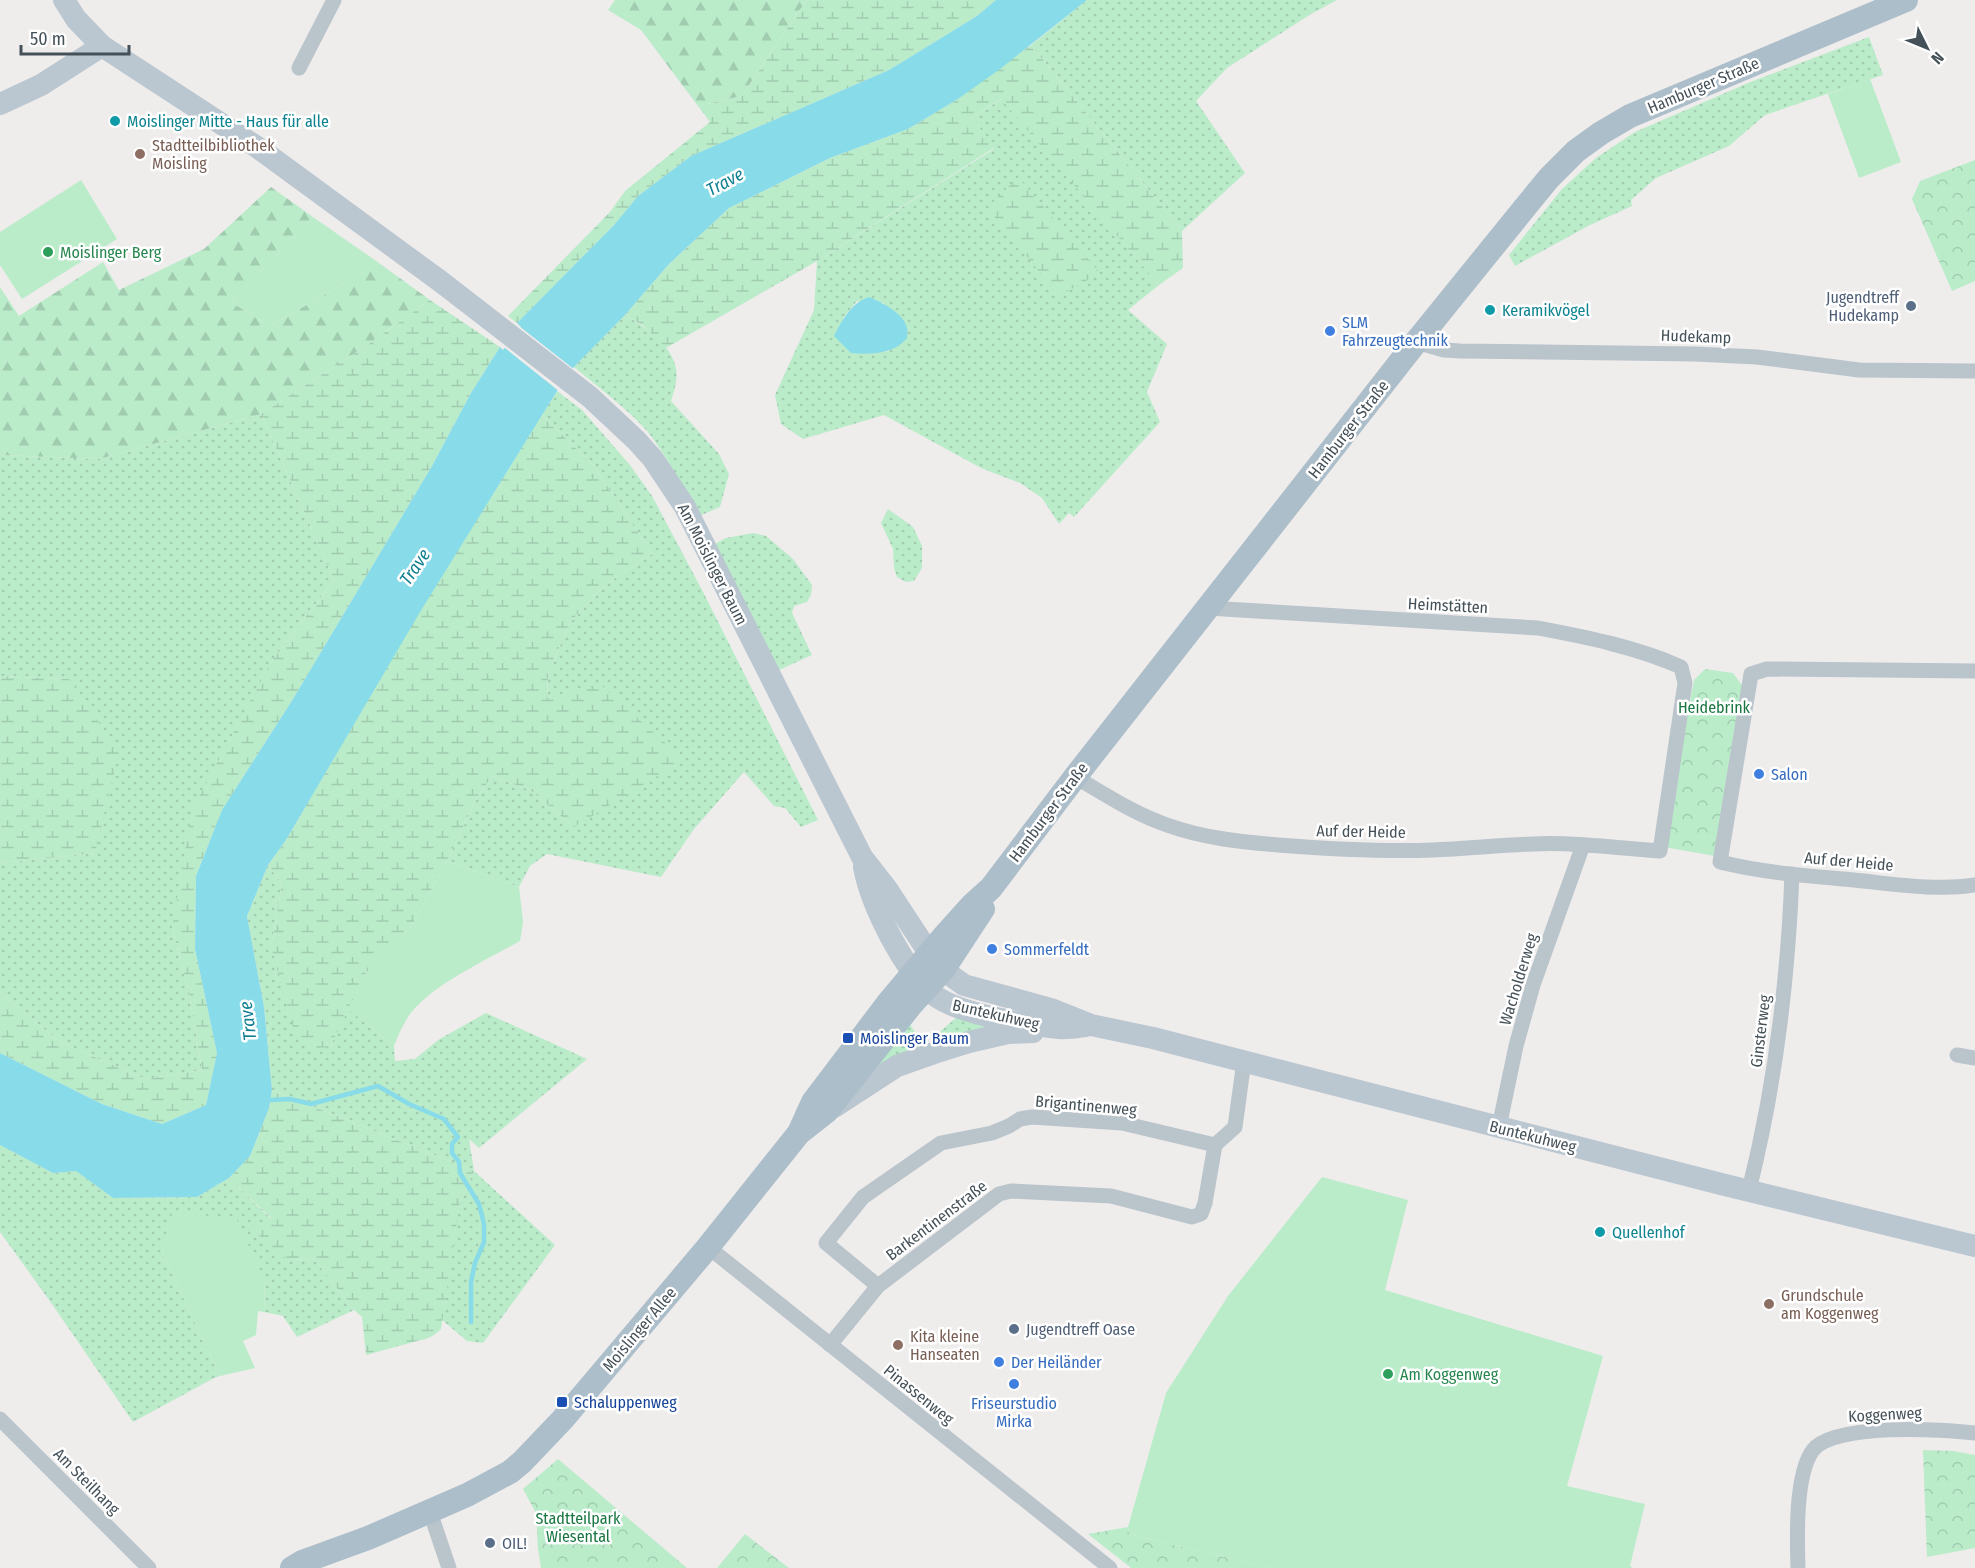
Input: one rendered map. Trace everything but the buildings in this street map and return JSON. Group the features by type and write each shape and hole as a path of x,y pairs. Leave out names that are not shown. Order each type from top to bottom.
{"main road":[{"path":"0,104 41,85 102,46 76,19 64,0"},
{"name":"Hamburger Straße","path":"896,993 920,980 936,961 972,905 989,891 1075,777 1416,342 1549,178 1576,151 1630,116 1905,0"},
{"name":"Am Moislinger Baum","path":"102,46 257,147 496,323 576,385 637,441 653,459 685,507 862,857 888,889 936,961"},
{"name":"Am Moislinger Baum","path":"862,857 866,880 878,909 897,948 920,980"},
{"name":"Buntekuhweg","path":"936,961 964,985 1052,1009 1091,1025 1244,1061 1975,1246"},
{"name":"Buntekuhweg","path":"920,980 936,997 950,1005 983,1014 1061,1029 1091,1025"},
{"name":"Moislinger Allee","path":"292,1568 324,1553 368,1538 430,1512 510,1472 522,1462 563,1419 708,1247 799,1133 827,1111 911,1005 920,980"},
{"name":"Moislinger Allee","path":"799,1133 813,1102 896,993"},
{"path":"827,1111 897,1066 934,1053 1008,1034 1061,1029"}],"street":[{"path":"299,68 334,0"},
{"name":"Hudekamp","path":"1416,342 1444,350 1460,351 1695,354 1757,357 1859,370 1975,371"},
{"name":"Heimstätten","path":"1208,608 1538,628 1588,638 1663,659 1681,667 1685,683 1660,851"},
{"name":"Auf der Heide","path":"1975,671 1767,669 1751,674 1720,862 1760,870 1877,883 1956,888 1975,885"},
{"name":"Auf der Heide","path":"1075,777 1143,816 1168,826 1229,841 1318,848 1391,850 1582,844 1660,851"},
{"name":"Wacholderweg","path":"1499,1127 1516,1046 1533,985 1582,844"},
{"name":"Ginsterweg","path":"1749,1190 1771,1085 1789,945 1792,874"},
{"path":"1957,1055 1975,1058"},
{"path":"1215,1145 1235,1127 1244,1061"},
{"name":"Brigantinenweg","path":"878,1286 826,1242 863,1197 940,1143 992,1133 1020,1119 1032,1117 1122,1123 1215,1145"},
{"name":"Barkentinenstraße","path":"830,1346 878,1286 999,1194 1011,1191 1112,1196 1192,1217 1201,1214 1205,1203 1215,1145"},
{"name":"Pinassenweg","path":"708,1247 1110,1568"},
{"name":"Am Steilhang","path":"0,1419 149,1568"},
{"name":"Koggenweg","path":"1798,1568 1797,1516 1806,1464 1814,1448 1842,1434 1901,1429 1975,1433"},
{"path":"430,1512 449,1568"}],"green space":[{"path":"615,0 808,0 742,96 698,106 641,30 608,10"},
{"path":"808,0 996,0 977,16 889,70 691,156 638,196 614,225 517,323 508,316 610,212 625,191 710,122 698,106 742,96"},
{"path":"1087,0 1337,0 1227,68 1196,101 1245,173 1182,231 1031,45"},
{"path":"1869,37 1883,75 1765,115 1729,146 1656,178 1631,200 1632,206 1590,225 1515,266 1509,255 1562,189 1596,158 1635,132 1748,83"},
{"path":"1031,45 1182,231 1183,268 1159,285 1001,99 972,117 994,148 817,261 666,348 644,326 625,315 669,264 729,208 830,158 908,129 958,99"},
{"path":"1870,79 1901,162 1859,178 1828,94"},
{"path":"1002,99 1159,285 1128,310 1167,344 1147,392 1160,422 1074,517 1069,513 1059,524 1042,498 1020,483 981,468 884,415 803,439 781,424 775,395 814,310 817,261 994,149 972,117","holes":["857,301 883,303 890,309 889,351 865,354 843,318"]},
{"path":"1975,160 1975,281 1952,291 1912,199 1920,181"},
{"path":"1018,177 1100,273 1059,296 987,208"},
{"name":"Moislinger Berg","path":"81,180 117,239 22,299 0,265 0,232"},
{"path":"271,187 313,217 231,302 270,326 379,263 430,300 363,348 261,414 99,459 0,455 0,287 19,316 103,262 119,290 204,249"},
{"path":"313,217 379,263 270,326 231,302"},
{"path":"430,300 500,347 293,699 222,810 196,876 195,949 217,1053 206,1105 162,1124 102,1104 0,1053 0,993 60,1042 145,1079 202,1070 188,988 172,928 192,810 271,662 334,580 261,414 363,348"},
{"path":"625,315 656,337 673,360 676,377 671,401 719,454 729,474 720,507 699,516 669,463 648,432 622,406 574,367"},
{"path":"557,391 582,410 630,465 652,496 818,820 801,827 785,808 774,806 744,772 694,829 661,877 547,854 530,866 519,887 447,861 477,798 492,776 530,790 574,827 547,699 548,674 570,622 605,585 652,554 594,466 542,415"},
{"path":"261,414 334,580 271,662 172,928 188,988 202,1070 145,1079 60,1042 0,993 0,863 95,853 69,679 0,676 0,455 99,459"},
{"path":"542,415 594,466 652,554 605,585 570,622 548,674 547,698 600,684 684,760 574,827 530,790 492,776 477,798 447,861 411,927 366,973 330,1047 307,1049 293,1027 271,946 282,884 268,865 286,840 419,612"},
{"path":"888,509 913,527 922,546 922,568 914,581 906,582 897,577 893,549 881,523"},
{"path":"753,533 766,536 793,559 812,585 811,595 807,602 794,606 792,613 812,655 779,670 713,545 726,538"},
{"name":"Heidebrink","path":"1705,669 1733,673 1742,685 1715,856 1664,847 1694,680"},
{"path":"0,676 69,679 119,752 95,853 0,863"},
{"path":"447,861 519,887 523,922 520,941 428,996 410,1015 394,1046 348,1009 366,973 411,927"},
{"path":"268,865 282,884 271,946 330,1047 348,1009 394,1046 395,1061 415,1059 438,1040 486,1013 587,1059 479,1148 469,1139 474,1171 272,1090 264,1007 247,916"},
{"path":"958,1016 996,1025 937,1043 935,1036"},
{"path":"909,1023 922,1048 869,1074"},
{"path":"272,1090 474,1171 460,1202 441,1329 435,1334 366,1355 362,1317 315,1260 287,1259 257,1234 252,1226 271,1218 229,1178 250,1156 269,1108"},
{"path":"0,1145 53,1173 76,1171 113,1198 197,1197 229,1178 271,1219 287,1259 315,1260 354,1310 297,1337 283,1316 264,1312 265,1280 161,1250 220,1376 133,1422 0,1232"},
{"path":"474,1171 555,1245 483,1343 467,1341 441,1319 460,1202"},
{"name":"Am Koggenweg","path":"1322,1177 1408,1200 1385,1290 1603,1356 1567,1486 1645,1504 1630,1566 1633,1568 1270,1568 1129,1534 1128,1527 1166,1393 1228,1296"},
{"path":"173,1211 237,1220 265,1280 264,1312 258,1311 256,1335 243,1341 255,1368 220,1376 161,1250"},
{"path":"1923,1450 1954,1451 1975,1455 1975,1548 1927,1557"},
{"name":"Stadtteilpark Wiesental","path":"558,1459 687,1568 541,1568 536,1513 523,1489"},
{"path":"1128,1527 1129,1534 1270,1568 1131,1568 1088,1534"},
{"path":"745,1534 789,1568 717,1568"}],"water":[{"name":"Trave","path":"996,0 1087,0 1000,69 958,99 908,129 830,158 729,208 669,264 625,315 574,367 557,391 420,612 286,840 268,865 247,916 264,1007 272,1090 269,1108 250,1156 229,1178 197,1197 113,1198 76,1171 53,1173 0,1145 0,1053 102,1104 162,1124 206,1105 217,1053 195,949 196,876 222,810 293,699 432,466 471,393 500,347 503,350 521,327 517,323 614,225 638,196 691,156 889,70 977,16"},
{"path":"869,297 891,309 901,318 907,328 907,338 896,347 882,352 851,353 834,336 852,307"}],"pier":[{"path":"514,322 575,370 560,392 500,344 503,346 517,327"}],"waterway":[{"path":"270,1100 290,1099 311,1104 378,1086 409,1104 444,1119 458,1137 452,1144 452,1153 459,1162 460,1173 479,1204 484,1224 484,1242 475,1263 471,1282 471,1322"}],"place":[{"name":"Moislinger Mitte - Haus für alle","path":"115,121"},
{"name":"Stadtteilbibliothek Moisling","path":"140,154"},
{"name":"Moislinger Berg","path":"48,252"},
{"name":"Jugendtreff Hudekamp","path":"1911,306"},
{"name":"Keramikvögel","path":"1490,310"},
{"name":"SLM Fahrzeugtechnik","path":"1330,331"},
{"name":"Salon","path":"1759,774"},
{"name":"Sommerfeldt","path":"992,949"},
{"name":"Moislinger Baum","path":"848,1038"},
{"name":"Quellenhof","path":"1600,1232"},
{"name":"Grundschule am Koggenweg","path":"1769,1304"},
{"name":"Jugendtreff Oase","path":"1014,1329"},
{"name":"Kita kleine Hanseaten","path":"898,1345"},
{"name":"Der Heiländer","path":"999,1362"},
{"name":"Am Koggenweg","path":"1388,1374"},
{"name":"Friseurstudio Mirka","path":"1014,1384"},
{"name":"Schaluppenweg","path":"562,1402"},
{"name":"OIL!","path":"490,1543"}]}
